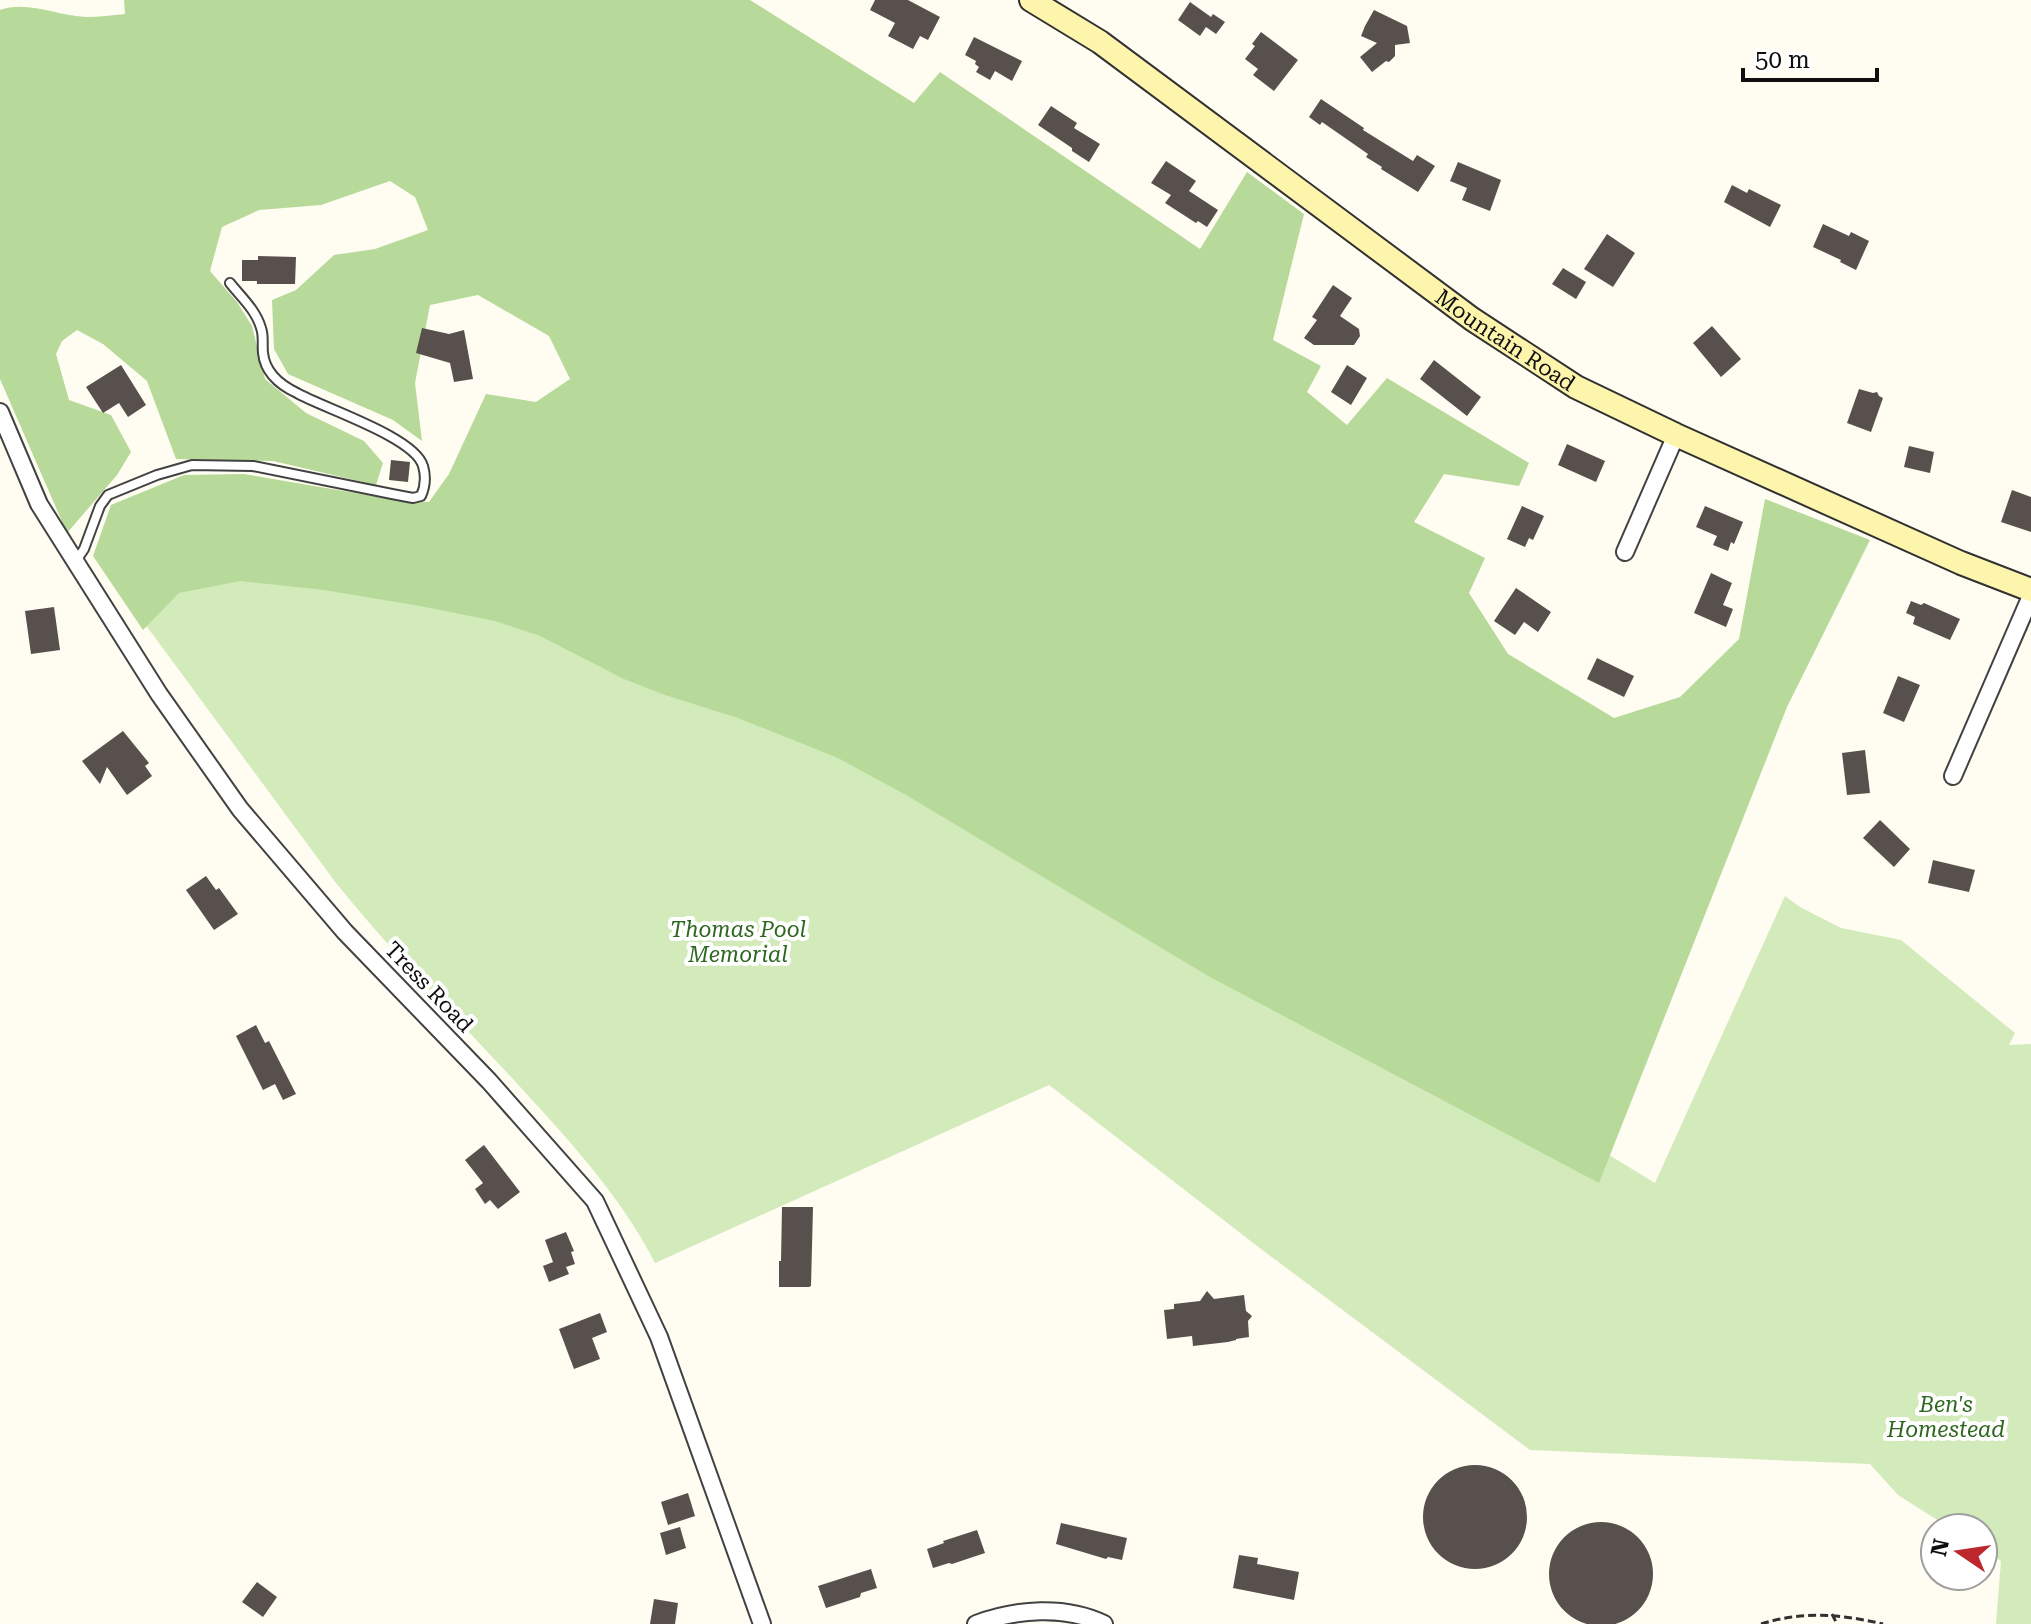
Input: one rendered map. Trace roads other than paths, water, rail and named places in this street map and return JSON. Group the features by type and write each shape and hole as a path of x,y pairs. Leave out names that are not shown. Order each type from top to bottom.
{"main road":[{"name":"Mountain Road","path":"1031,0 1111,50 1472,319 1576,387 1676,435 2031,593"}],"street":[{"name":"Tress Road","path":"0,412 39,504 159,694 240,809 345,932 489,1081 595,1201 659,1337 762,1624"},
{"path":"1625,552 1676,435"},
{"path":"1953,776 2031,593"},
{"path":"976,1624 1023,1612 1058,1612 1104,1624"}],"lane":[{"path":"76,562 100,506 108,495 192,465 253,466 413,498 421,496 425,486 423,465 416,453 372,426 295,393 268,372 262,331 255,314 230,283"}],"park label":[{"name":"Thomas Pool Memorial","path":"738,942"},
{"name":"Ben's Homestead","path":"1946,1416"}]}
